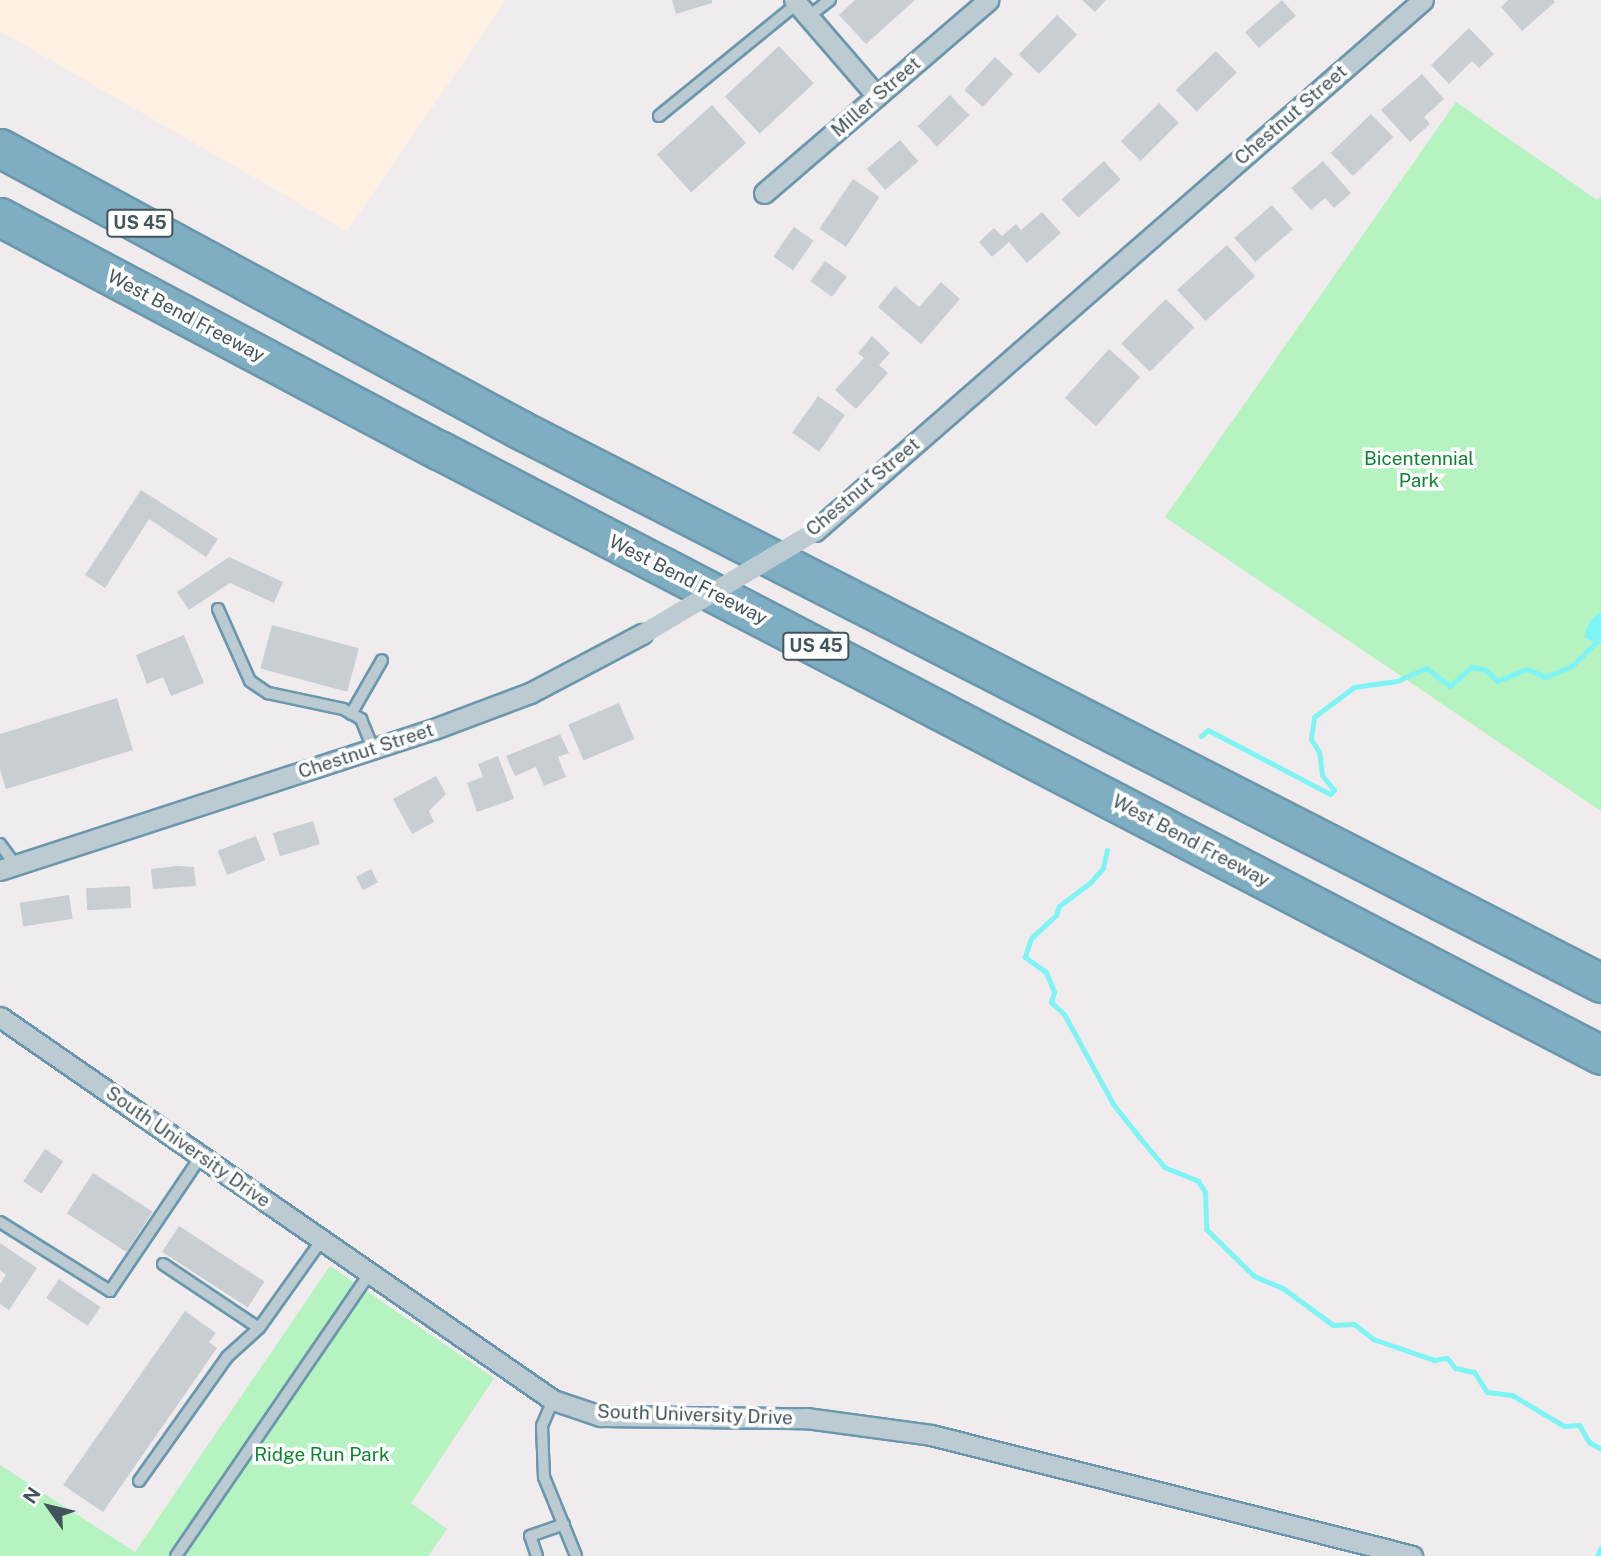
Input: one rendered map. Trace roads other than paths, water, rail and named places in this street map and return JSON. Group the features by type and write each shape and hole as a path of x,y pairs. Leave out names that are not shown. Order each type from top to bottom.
{"highway":[{"path":"0,139 83,192"},
{"name":"US 45","path":"0,148 519,429 1601,984"},
{"name":"West Bend Freeway","path":"11,224 463,463 1601,1055"}],"street":[{"name":"Miller Street","path":"764,193 988,0"},
{"name":"Chestnut Street","path":"8,868 373,749 530,693 642,634 815,531 1423,0"},
{"path":"800,7 877,96"},
{"name":"South University Drive","path":"0,1017 552,1400 600,1416 806,1418 931,1434 1412,1556"}],"lane":[{"path":"659,116 800,7 830,0"},
{"path":"218,609 250,681 268,692 351,713 360,719 373,749"},
{"path":"351,713 382,660"},
{"path":"0,844 8,868"},
{"path":"0,1222 110,1291 201,1156"},
{"path":"139,1481 227,1357 259,1328 321,1241"},
{"path":"163,1264 259,1328"},
{"path":"176,1556 369,1274"},
{"path":"552,1400 542,1426 540,1450 544,1477 564,1524 572,1555"},
{"path":"537,1556 530,1536 564,1524"}],"water":[{"path":"1601,611 1601,645 1584,637 1589,622"}],"waterway":[{"path":"1201,736 1208,730 1330,794 1334,790 1322,775 1319,752 1311,739 1314,717 1354,687 1397,681 1426,668 1450,686 1471,667 1486,670 1497,681 1527,669 1545,677 1572,666 1596,642"},
{"path":"1107,850 1103,868 1091,882 1059,906 1056,915 1031,938 1025,957 1046,972 1054,992 1051,1002 1064,1014 1113,1104 1164,1167 1198,1181 1205,1192 1206,1229 1254,1276 1284,1289 1333,1325 1354,1324 1373,1339 1434,1360 1447,1358 1455,1368 1474,1372 1487,1392 1512,1395 1564,1426 1579,1425 1589,1442 1601,1449"},
{"path":"1597,1556 1601,1548"}],"park label":[{"name":"Bicentennial Park","path":"1419,470"},
{"name":"Ridge Run Park","path":"322,1455"}]}
